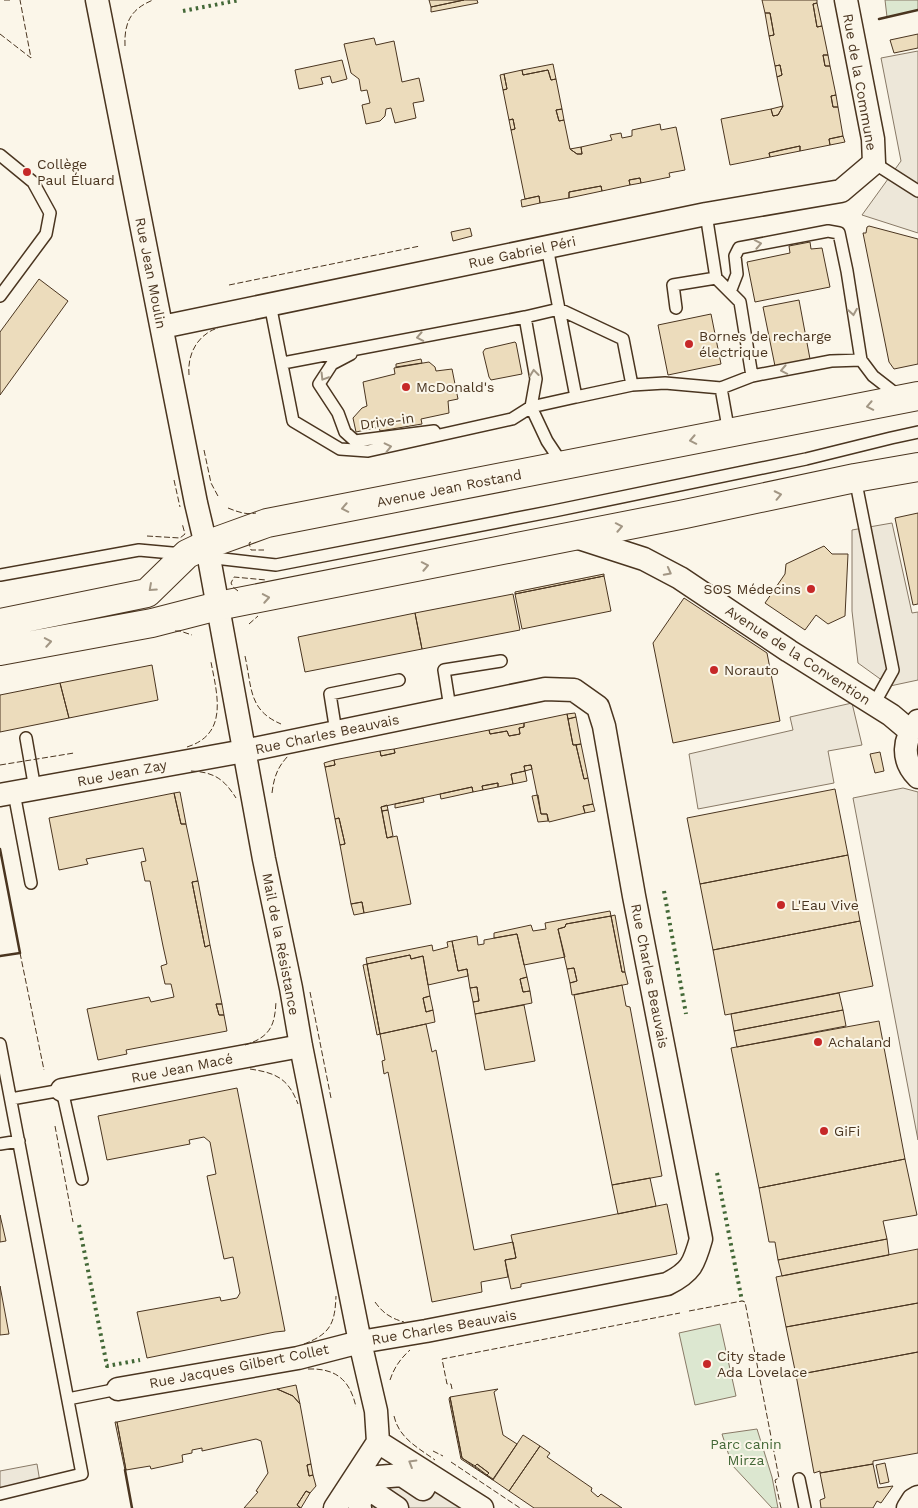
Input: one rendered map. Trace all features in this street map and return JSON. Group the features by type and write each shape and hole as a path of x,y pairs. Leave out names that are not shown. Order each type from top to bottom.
{"main road":[{"name":"Avenue Jean Rostand","path":"0,623 147,594 201,552 267,523 911,398"},
{"path":"0,651 152,623 218,606 918,467"}],"street":[{"name":"Rue Jean Moulin","path":"97,0 162,327 201,552"},
{"name":"Rue de la Commune","path":"846,0 873,139 874,163"},
{"name":"Rue Gabriel Péri","path":"162,327 706,214 841,192 874,163"},
{"name":"Avenue de la Convention","path":"573,536 644,559 680,578 789,651 874,704 914,726"},
{"name":"Mail de la Résistance","path":"201,552 218,606 301,1046 360,1342 376,1410 378,1442"},
{"name":"Rue Charles Beauvais","path":"244,751 545,689 574,690 598,707 604,726 634,896 700,1239 696,1258 684,1276 667,1284 360,1342"},
{"path":"914,726 906,741 905,752 908,763 918,777"},
{"name":"Rue Jean Zay","path":"16,792 244,751"},
{"name":"Rue Jean Macé","path":"62,1090 301,1046"},
{"name":"Rue Jacques Gilbert Collet","path":"118,1389 298,1358 360,1342"},
{"path":"335,1508 378,1442 482,1508"},
{"path":"397,1508 363,1501 378,1477 402,1475 423,1489 418,1496"},
{"path":"908,1508 913,1500 918,1497"}],"lane":[{"path":"0,155 34,182 50,213 46,234 0,296"},
{"path":"874,163 918,190"},
{"path":"706,214 716,278 740,302 752,376"},
{"path":"730,292 737,274 735,256 739,248 828,231 839,233 861,360 873,376 911,398"},
{"path":"547,247 576,397"},
{"path":"676,308 673,285 716,278"},
{"path":"270,304 293,421 340,449 368,451 512,418 531,407 632,385 665,383 721,388 752,376 831,361 861,360"},
{"path":"283,363 525,318 559,309 623,339 632,385"},
{"path":"525,318 536,379 531,407 547,442 563,465"},
{"name":"Drive-in","path":"361,348 332,364 319,384 338,412 345,432 355,441 426,431 458,431"},
{"path":"721,388 729,433"},
{"path":"0,575 139,550 201,552 276,565 767,467 918,432"},
{"path":"855,478 893,670 874,704"},
{"path":"450,708 444,670 501,661"},
{"path":"336,732 330,694 399,680"},
{"path":"26,738 16,792 31,882"},
{"path":"0,1044 82,1474 0,1494"},
{"path":"10,1099 62,1090 82,1179"},
{"path":"0,1144 19,1141"},
{"path":"68,1399 118,1389"},
{"path":"799,1479 805,1508"}],"green space":[{"path":"885,0 918,0 918,10 887,17"},
{"name":"City stade Ada Lovelace","path":"720,1324 736,1396 695,1405 679,1333"},
{"name":"Parc canin Mirza","path":"757,1429 772,1477 778,1508 772,1508 732,1465 722,1434"}],"shaded area":[{"path":"918,51 918,233 862,215 901,161 881,58"},
{"path":"892,523 912,613 918,612 918,680 890,686 858,663 852,611 852,530"},
{"path":"852,703 862,745 828,751 834,783 698,809 689,754 793,730 790,717"},
{"path":"903,788 918,792 918,1140 853,798"},
{"path":"37,1464 40,1482 0,1489 0,1471"},
{"path":"396,1467 465,1508 350,1508"}],"building":[{"path":"429,0 464,0 431,7"},
{"path":"464,0 477,0 478,3 431,12 431,7"},
{"path":"762,0 817,0 817,3 813,4 817,27 822,26 828,55 823,55 825,66 830,66 836,95 831,96 833,107 838,107 843,136 829,139 830,145 800,151 800,146 769,153 770,157 730,165 721,119 771,109 773,116 778,115 783,106 777,77 782,75 780,65 775,66 769,36 774,35 770,13 765,13"},
{"path":"817,3 822,26 817,27 813,4"},
{"path":"765,13 770,13 774,35 769,36"},
{"path":"918,34 918,48 894,53 890,40"},
{"path":"374,38 376,45 394,41 402,82 419,78 424,101 413,103 416,118 395,123 391,108 386,109 385,116 380,121 366,124 362,105 370,103 367,90 361,91 359,79 351,73 344,44"},
{"path":"823,55 828,55 830,66 825,66"},
{"path":"342,60 347,79 332,83 330,76 321,78 323,84 299,89 295,70"},
{"path":"553,64 556,79 551,80 548,70 523,75 522,70"},
{"path":"780,65 782,75 777,77 775,66"},
{"path":"522,70 523,75 548,70 551,80 556,79 562,109 556,110 559,121 564,120 570,149 577,154 582,154 581,147 612,140 610,135 621,133 622,138 632,136 632,130 660,124 661,130 676,127 685,170 669,173 670,177 641,183 640,178 629,180 630,185 602,191 601,186 569,192 569,198 540,203 539,196 525,199 511,130 515,129 513,119 509,120 503,90 507,89 504,74"},
{"path":"504,74 507,89 503,90 500,75"},
{"path":"836,95 838,107 833,107 831,96"},
{"path":"783,106 778,115 773,116 771,109"},
{"path":"562,109 564,120 559,121 556,110"},
{"path":"513,119 515,129 511,130 509,120"},
{"path":"843,136 845,142 830,145 829,139"},
{"path":"800,146 800,151 770,157 769,153"},
{"path":"581,147 582,154 577,154 570,149"},
{"path":"640,178 641,183 630,185 629,180"},
{"path":"601,186 602,191 569,198 569,192"},
{"path":"539,196 540,203 522,207 521,200"},
{"path":"869,226 918,239 918,364 894,369 889,362 863,233 866,233"},
{"path":"470,228 472,236 453,241 451,232"},
{"path":"810,242 811,249 822,248 830,287 755,302 747,262 790,253 789,246"},
{"path":"39,279 68,301 0,395 0,332"},
{"path":"799,300 810,359 775,366 763,307"},
{"name":"Bornes de recharge électrique","path":"711,314 721,364 668,375 658,325"},
{"path":"515,342 522,374 491,380 483,352 485,349"},
{"path":"421,359 422,363 396,367 396,364"},
{"path":"429,362 435,367 436,371 452,369 458,399 448,401 449,413 421,419 422,424 380,431 379,427 356,432 353,418 362,408 367,406 363,382 395,374 394,368"},
{"path":"918,513 918,604 913,605 895,518"},
{"name":"SOS Médecins","path":"824,546 832,554 848,554 845,616 828,624 816,615 805,630 765,603 785,574 786,564"},
{"path":"604,574 604,576 515,594 515,592"},
{"path":"604,576 611,611 522,629 515,594"},
{"path":"513,594 520,630 422,649 415,613"},
{"name":"Norauto","path":"684,598 767,653 780,721 673,743 653,643"},
{"path":"415,613 422,649 305,672 298,637"},
{"path":"152,665 158,700 69,718 60,683"},
{"path":"60,683 69,718 0,732 0,695"},
{"path":"575,713 576,717 568,719 567,714"},
{"path":"567,714 573,745 576,745 584,779 588,778 593,804 583,806 585,813 549,822 547,814 541,814 531,765 524,766 525,771 511,774 513,784 498,787 498,783 482,786 483,790 473,792 472,787 381,807 387,838 397,836 411,904 364,913 362,902 351,904 340,845 345,844 339,818 335,819 325,767 335,765 334,760 380,751 381,756 395,753 394,749 489,730 490,734 507,731 509,736 520,734 519,728 524,727 524,723"},
{"path":"576,717 581,744 573,745 568,719"},
{"path":"524,723 524,727 519,728 520,734 509,736 507,731 490,734 489,730"},
{"path":"581,744 588,778 584,779 576,745"},
{"path":"394,749 395,753 381,756 380,751"},
{"path":"880,752 884,771 875,773 870,754"},
{"path":"334,760 335,765 325,767 324,763"},
{"path":"531,765 532,769 525,771 524,766"},
{"path":"525,771 527,781 513,784 511,774"},
{"path":"498,783 498,787 483,790 482,786"},
{"path":"472,787 473,792 441,799 440,794"},
{"path":"835,789 848,855 700,884 687,818"},
{"path":"180,792 186,824 181,824 174,793"},
{"path":"174,793 181,824 186,824 198,881 192,882 205,947 210,945 222,1004 216,1004 219,1015 224,1015 227,1031 126,1050 127,1054 98,1060 87,1009 149,997 151,1002 174,997 171,984 165,984 161,966 167,964 150,881 145,881 141,862 146,861 143,848 86,859 88,864 59,870 49,818"},
{"path":"538,795 541,814 547,814 548,821 538,822 532,796"},
{"path":"423,798 424,802 395,808 395,804"},
{"path":"593,804 595,811 585,813 583,806"},
{"path":"387,805 388,810 382,811 381,807"},
{"path":"388,810 393,836 387,838 382,811"},
{"path":"339,818 345,844 340,845 335,819"},
{"name":"L'Eau Vive","path":"848,855 860,921 713,950 700,884"},
{"path":"198,881 210,945 205,947 192,882"},
{"path":"362,902 364,913 354,915 351,904"},
{"path":"610,911 611,916 566,924 565,927 558,929 565,957 524,965 517,934 494,938 494,933 531,925 533,931 546,929 545,923"},
{"path":"615,915 625,972 622,972 611,916"},
{"path":"611,916 622,972 625,972 628,984 572,995 570,983 577,981 574,968 567,969 558,929 565,927 566,924"},
{"path":"860,921 873,986 725,1015 713,950"},
{"path":"517,934 527,977 520,979 523,992 530,991 532,1003 475,1014 473,1002 479,1001 477,987 470,988 467,969 458,971 452,941 477,936 478,945 484,944 484,940"},
{"path":"452,941 458,971 467,969 468,976 428,985 423,956 411,959 410,955 367,964 366,958 432,945 433,951 448,947 447,942"},
{"path":"410,955 411,959 423,956 430,996 423,998 426,1012 433,1010 435,1022 380,1034 367,964"},
{"path":"367,964 380,1034 377,1035 363,965"},
{"path":"574,968 577,981 570,983 567,969"},
{"path":"527,977 530,991 523,992 520,979"},
{"path":"622,985 626,1006 630,1007 662,1176 612,1185 574,995"},
{"path":"477,987 479,1001 473,1002 470,988"},
{"path":"839,993 843,1010 734,1031 731,1014"},
{"path":"430,996 433,1010 426,1012 423,998"},
{"path":"216,1004 222,1004 224,1015 219,1015"},
{"path":"524,1005 535,1061 485,1070 475,1014"},
{"path":"843,1010 846,1026 737,1047 734,1031"},
{"name":"GiFi","path":"879,1021 905,1159 759,1188 731,1048"},
{"path":"426,1024 432,1052 436,1050 474,1250 513,1242 516,1258 505,1260 508,1277 481,1282 482,1292 432,1302 388,1072 384,1074 382,1061 385,1060 380,1034"},
{"path":"237,1088 285,1331 147,1358 137,1312 220,1297 221,1301 237,1298 240,1293 233,1257 224,1259 207,1176 216,1174 210,1142 204,1137 189,1140 190,1144 107,1160 98,1116"},
{"path":"905,1159 917,1215 883,1221 887,1239 778,1260 775,1242 769,1242 759,1188"},
{"path":"650,1178 656,1206 618,1214 612,1185"},
{"path":"667,1204 677,1254 521,1284 521,1287 511,1289 505,1260 516,1258 511,1235"},
{"path":"0,1215 6,1241 0,1242"},
{"path":"887,1239 889,1255 782,1276 778,1260"},
{"path":"918,1249 918,1303 786,1327 776,1277"},
{"path":"0,1286 9,1334 0,1335"},
{"path":"918,1303 918,1352 796,1375 786,1327"},
{"path":"918,1352 918,1453 873,1461 873,1464 814,1473 796,1375"},
{"path":"296,1385 300,1404 293,1396 277,1389"},
{"path":"277,1389 293,1396 300,1404 311,1464 307,1465 309,1476 313,1475 316,1486 310,1493 306,1491 297,1505 300,1508 244,1508 258,1492 256,1491 268,1473 261,1441 256,1439 202,1451 202,1448 192,1450 192,1453 182,1455 183,1462 151,1469 150,1466 126,1470 117,1422"},
{"path":"498,1389 494,1392 503,1435 517,1444 493,1479 487,1475 489,1473 477,1464 475,1466 462,1458 450,1397"},
{"path":"450,1397 462,1458 493,1480 461,1459"},
{"path":"115,1422 117,1422 126,1470 125,1470"},
{"path":"523,1435 540,1446 509,1491 493,1480"},
{"path":"540,1446 550,1453 547,1457 592,1488 591,1491 598,1497 601,1494 622,1508 534,1508 509,1491"},
{"path":"885,1463 889,1482 880,1484 876,1465"},
{"path":"311,1464 313,1475 309,1476 307,1465"},
{"path":"477,1464 489,1473 487,1475 475,1466"},
{"path":"873,1464 878,1488 893,1486 881,1503 877,1501 873,1508 821,1508 820,1500 825,1498 820,1473"},
{"path":"306,1491 310,1493 301,1508 297,1505"}],"hedge":[{"path":"183,11 240,0"},
{"path":"664,891 686,1014"},
{"path":"717,1173 742,1301"},
{"path":"79,1225 107,1366 140,1360"}],"fence":[{"path":"4,0 12,0"},
{"path":"0,34 31,58 20,0"},
{"path":"125,46 126,30 130,17 139,8 153,0"},
{"path":"229,285 420,246"},
{"path":"189,375 190,360 195,346 205,335 218,328"},
{"path":"204,450 211,483 219,498"},
{"path":"174,480 180,507"},
{"path":"228,508 242,513 256,513"},
{"path":"147,536 180,538 185,534 182,523"},
{"path":"251,542 249,543 251,550 264,550"},
{"path":"238,591 231,583 234,577 266,580"},
{"path":"249,624 258,616"},
{"path":"175,631 192,635"},
{"path":"245,656 253,696 257,705 262,712 281,724"},
{"path":"187,747 200,741 209,733 215,723 217,700 211,662"},
{"path":"0,765 74,753"},
{"path":"272,793 277,773 288,756"},
{"path":"191,771 206,773 218,778 223,781 236,798"},
{"path":"20,953 44,1070"},
{"path":"310,992 331,1098"},
{"path":"245,1045 260,1038 270,1029 276,1001"},
{"path":"250,1069 267,1072 280,1078 290,1088 298,1104"},
{"path":"55,1126 73,1222"},
{"path":"304,1344 320,1336 329,1327 334,1314 336,1296"},
{"path":"375,1302 387,1315 404,1322"},
{"path":"689,1311 745,1302 779,1478 775,1480 781,1508"},
{"path":"452,1389 451,1384 447,1384 442,1359 680,1313"},
{"path":"390,1380 398,1364 410,1350"},
{"path":"308,1369 318,1369 334,1373 346,1383 356,1407"},
{"path":"394,1416 396,1424 404,1436 435,1460"},
{"path":"433,1451 443,1456"},
{"path":"451,1462 520,1508"}],"wall":[{"path":"879,19 918,10"},
{"path":"0,849 20,953 0,956"},
{"path":"125,1470 132,1508"}],"place":[{"name":"Collège Paul Éluard","path":"27,172"},
{"name":"Bornes de recharge électrique","path":"689,344"},
{"name":"McDonald's","path":"406,387"},
{"name":"SOS Médecins","path":"811,589"},
{"name":"Norauto","path":"714,670"},
{"name":"L'Eau Vive","path":"781,905"},
{"name":"Achaland","path":"818,1042"},
{"name":"GiFi","path":"824,1131"},
{"name":"City stade Ada Lovelace","path":"707,1364"}]}
